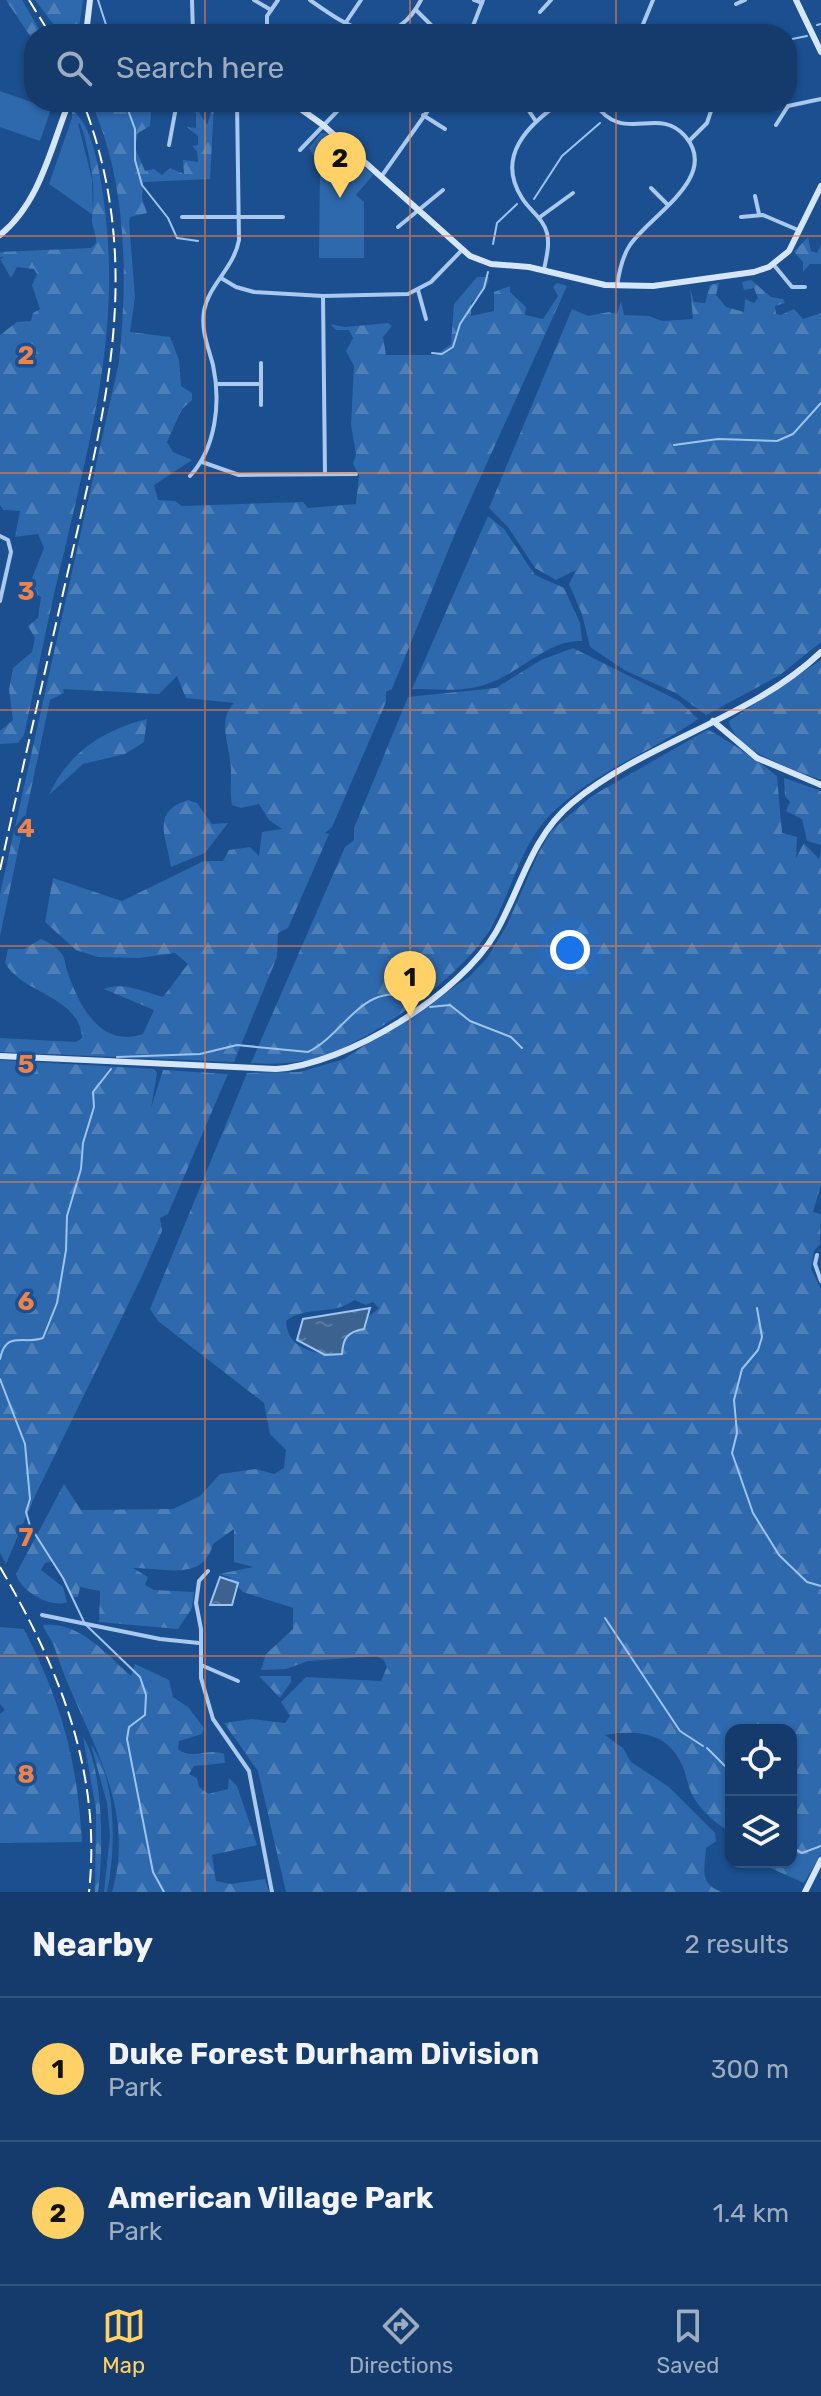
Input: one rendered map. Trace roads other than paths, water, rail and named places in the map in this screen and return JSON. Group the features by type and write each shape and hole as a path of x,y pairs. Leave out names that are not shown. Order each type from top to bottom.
{"street":[{"path":"87,24 90,0"},
{"path":"192,0 193,24"},
{"path":"254,0 271,10"},
{"path":"266,24 266,19 278,0"},
{"path":"310,0 344,24 361,0"},
{"path":"400,24 416,10 421,0"},
{"path":"471,24 483,2 474,0"},
{"path":"540,12 551,0"},
{"path":"643,24 653,0"},
{"path":"736,4 745,0"},
{"path":"796,0 821,52"},
{"path":"416,10 430,24"},
{"path":"797,103 821,99"},
{"path":"0,235 19,214 37,184 65,112"},
{"path":"169,145 175,112"},
{"path":"190,476 202,462 215,420 216,384 203,329 206,304 237,250 237,112"},
{"path":"305,112 462,250 486,263 544,270 617,286 653,286 738,275 773,264 789,251 821,186"},
{"path":"300,150 336,112"},
{"path":"381,177 426,112"},
{"path":"530,112 535,120"},
{"path":"544,270 548,240 540,217 520,195 513,172 518,142 535,120 547,112"},
{"path":"603,112 612,122 625,126 663,123 679,130 689,141 695,158 694,170 668,205 630,246 617,286"},
{"path":"689,141 707,123 711,112"},
{"path":"776,125 783,112"},
{"path":"423,115 445,129"},
{"path":"651,188 668,205"},
{"path":"398,227 443,190"},
{"path":"540,217 573,193"},
{"path":"755,196 759,214"},
{"path":"741,217 759,214 800,231"},
{"path":"182,217 283,217"},
{"path":"221,278 247,291 323,296 394,296 418,290 437,277 462,250"},
{"path":"773,264 792,287 805,287"},
{"path":"418,290 426,319"},
{"path":"323,296 325,474"},
{"path":"261,363 261,405"},
{"path":"216,384 261,384"},
{"path":"202,462 239,475 356,474"},
{"path":"0,536 10,542 0,601"},
{"path":"0,1056 276,1069 335,1057 386,1028 466,972 500,924 537,845 565,809 601,783 783,682 821,652"},
{"path":"713,721 763,761 821,785"},
{"path":"817,1255 815,1264 821,1281"},
{"path":"208,1571 199,1581 196,1603 201,1629 199,1643 203,1682 213,1719 249,1771 272,1892"},
{"path":"42,1615 82,1625 199,1643"},
{"path":"201,1665 238,1681"},
{"path":"805,1892 821,1860"}],"water":[{"path":"370,1308 364,1329 347,1336 342,1354 325,1355 297,1340 303,1319"},
{"path":"220,1577 238,1583 232,1605 210,1605"}],"waterway":[{"path":"98,0 106,24"},
{"path":"817,25 821,24"},
{"path":"797,38 807,36"},
{"path":"129,112 135,129 135,160 142,185 168,218 177,238 198,241"},
{"path":"534,199 562,156 600,123"},
{"path":"493,244 497,223 517,204"},
{"path":"432,353 442,354 453,347 460,324 484,288 488,272"},
{"path":"674,445 718,439 777,441 793,434 821,403"},
{"path":"117,1057 200,1054 237,1045 308,1052 370,1001 399,995 418,1000"},
{"path":"430,1007 450,1005 470,1021 511,1037 522,1048"},
{"path":"0,1359 6,1344 11,1341 43,1338 57,1303 66,1250 67,1216 81,1169 83,1143 94,1107 93,1092 111,1069"},
{"path":"757,1308 762,1337 758,1350 742,1369 734,1400 737,1433 732,1453 753,1513 779,1555 807,1582 821,1586"},
{"path":"0,1379 25,1444 30,1499 26,1512 30,1526 63,1578 85,1624 140,1677 146,1695 145,1715 129,1727 127,1739 153,1872 164,1892"},
{"path":"605,1618 680,1731 703,1746"},
{"path":"707,1748 725,1766"},
{"path":"797,1850 802,1853 821,1846"}],"railway":[{"path":"29,0 44,24"},
{"path":"0,870 96,449 113,334 116,278 112,220 102,162 86,112"},
{"path":"0,1567 41,1644 72,1722 89,1805 89,1892"}],"place":[{"name":"American Village Park","path":"340,198"},
{"name":"Duke Forest Durham Division","path":"410,1017"}]}
